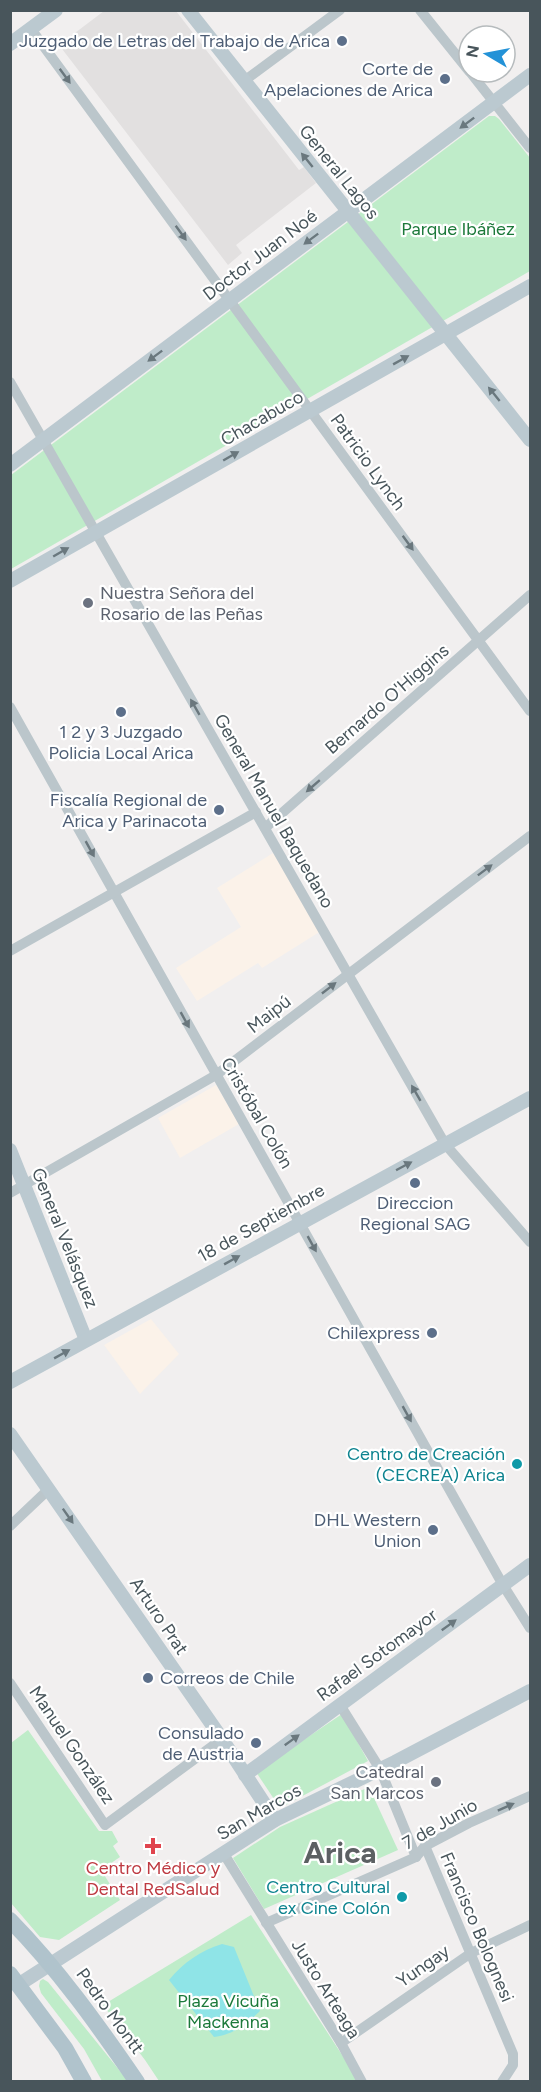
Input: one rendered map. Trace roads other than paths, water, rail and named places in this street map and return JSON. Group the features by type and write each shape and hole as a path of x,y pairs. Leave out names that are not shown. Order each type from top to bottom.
{"main road":[{"name":"Pedro Montt","path":"10,1920 51,1964 109,2039 137,2082"},
{"path":"14,1980 64,2048 84,2082"}],"street":[{"path":"10,44 56,10"},
{"name":"General Lagos","path":"188,10 531,440"},
{"path":"244,81 340,10"},
{"path":"420,10 457,57"},
{"name":"Patricio Lynch","path":"31,29 531,711"},
{"name":"Doctor Juan Noé","path":"10,465 531,75"},
{"path":"479,84 531,148"},
{"name":"Chacabuco","path":"10,581 531,286"},
{"name":"General Manuel Baquedano","path":"10,382 445,1144 531,1242"},
{"name":"Bernardo O'Higgins","path":"265,828 531,595"},
{"name":"Cristóbal Colón","path":"10,707 503,1585 531,1628"},
{"path":"10,951 256,812"},
{"name":"Maipú","path":"10,1193 216,1075 531,836"},
{"name":"18 de Septiembre","path":"10,1382 531,1098"},
{"name":"General Velásquez","path":"10,1150 86,1340"},
{"name":"Arturo Prat","path":"10,1434 222,1739 275,1820"},
{"path":"10,1526 49,1489"},
{"name":"Rafael Sotomayor","path":"245,1775 531,1565"},
{"name":"Manuel González","path":"10,1683 105,1824 222,1739"},
{"name":"San Marcos","path":"14,1980 51,1964 275,1820 531,1691"},
{"name":"Francisco Bolognesi","path":"340,1705 380,1769 416,1857"},
{"name":"7 de Junio","path":"266,1923 416,1857 425,1846 469,1823 531,1796"},
{"name":"Francisco Bolognesi","path":"425,1846 513,2054 513,2065 502,2082"},
{"name":"Justo Arteaga","path":"224,1854 341,2043 362,2082"},
{"name":"Yungay","path":"341,2043 471,1953 531,1926"}],"water":[{"path":"222,1944 234,1947 260,2011 233,2031 214,2037 169,1980 193,1958"}],"place":[{"name":"Juzgado de Letras del Trabajo de Arica","path":"342,41"},
{"name":"Corte de Apelaciones de Arica","path":"445,79"},
{"name":"Nuestra Señora del Rosario de las Peñas","path":"88,603"},
{"name":"1 2 y 3 Juzgado Policia Local Arica","path":"121,712"},
{"name":"Fiscalía Regional de Arica y Parinacota","path":"219,810"},
{"name":"Direccion Regional SAG","path":"415,1183"},
{"name":"Chilexpress","path":"432,1333"},
{"name":"Centro de Creación (CECREA) Arica","path":"517,1464"},
{"name":"DHL Western Union","path":"433,1530"},
{"name":"Correos de Chile","path":"148,1678"},
{"name":"Consulado de Austria","path":"256,1743"},
{"name":"Catedral San Marcos","path":"436,1782"},
{"name":"Centro Médico y Dental RedSalud","path":"153,1846"},
{"name":"Centro Cultural ex Cine Colón","path":"402,1897"}],"district":[{"name":"Arica","path":"340,1852"}],"park label":[{"name":"Parque Ibáñez","path":"458,229"},
{"name":"Plaza Vicuña Mackenna","path":"228,2011"}]}
